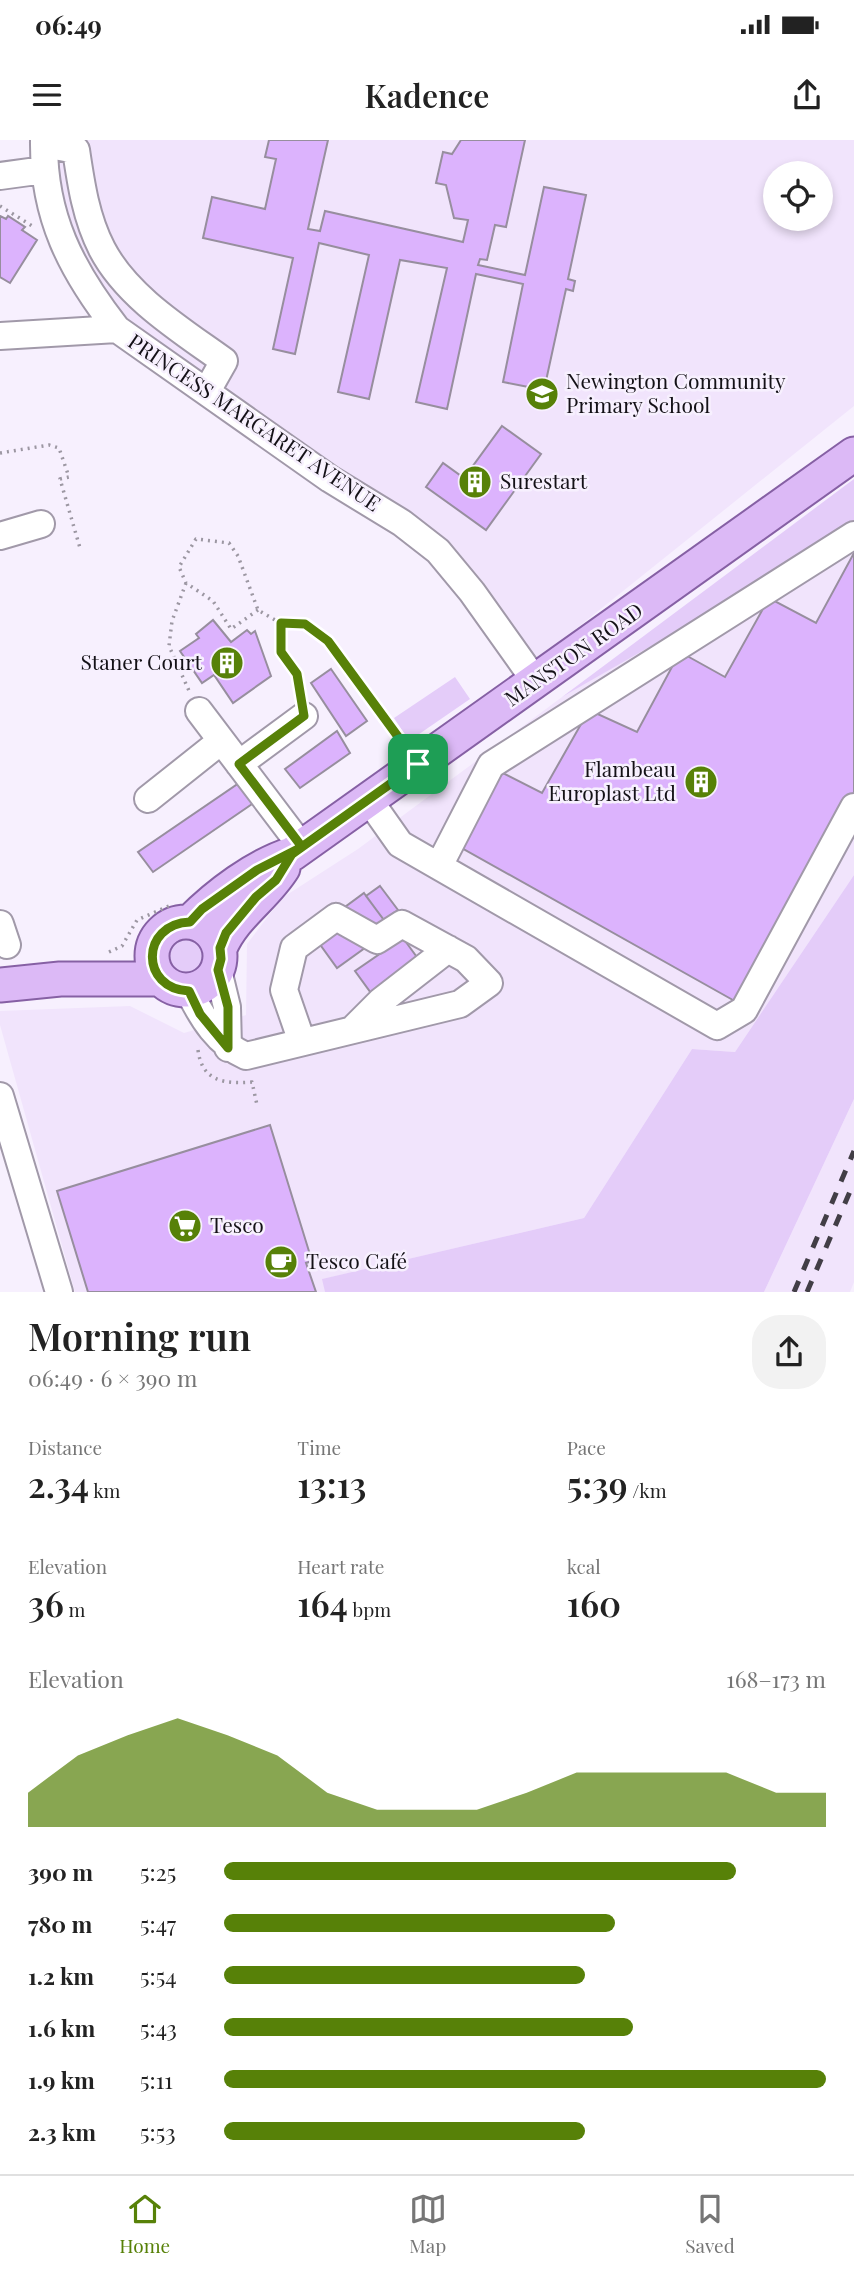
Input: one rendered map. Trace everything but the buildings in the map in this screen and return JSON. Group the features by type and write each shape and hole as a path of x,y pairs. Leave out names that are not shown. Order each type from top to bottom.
{"main road":[{"name":"MANSTON ROAD","path":"2,947 12,965 110,957 153,945 168,927 178,922 184,912 202,909 270,861 297,850 854,454"},
{"name":"MANSTON ROAD","path":"174,985 207,984 219,959 226,933 256,897 276,880 297,850"},
{"path":"184,912 209,930 219,959"},
{"path":"153,945 153,967 174,985"},
{"path":"0,985 85,978 174,985"}],"street":[{"path":"0,176 44,151 76,150 86,209 103,250 135,291 168,322 224,361 207,391"},
{"name":"PRINCESS MARGARET AVENUE","path":"44,151 57,230 90,295 117,329 330,479 402,523 438,551 472,592 536,682"},
{"path":"0,336 117,329"},
{"path":"0,536 41,524"},
{"path":"439,866 491,765 854,535"},
{"path":"199,711 239,764 297,850"},
{"path":"239,764 304,716"},
{"path":"148,799 221,741"},
{"path":"369,800 400,844 717,1026 744,1010 854,807"},
{"path":"174,985 228,1048 246,1056 302,1042 355,1027 460,1004 489,983 466,959 402,924 377,940 336,917 294,948 284,990 302,1042"},
{"path":"355,1027 381,1001 448,949"},
{"path":"219,959 228,1007 228,1048"},
{"path":"0,1096 59,1292"}],"path":[{"path":"0,453 49,445 59,448 69,477 60,479 80,548"},
{"path":"258,610 231,629 213,601 186,583 179,567 196,539 229,543 238,555 258,610 281,623 305,624 328,641 418,764"},
{"path":"186,583 172,621 169,646 199,711"},
{"path":"281,623 281,652 297,674 304,716"},
{"path":"98,953 122,946 137,920 184,912"}],"shaded area":[{"name":"Newington Community Primary School","path":"57,140 854,140 854,406 537,660 485,584 448,540 156,345 107,298 86,259 68,216 58,165"},
{"path":"854,479 854,523 766,580 562,697"},
{"path":"854,518 854,875 735,1052 692,1049 584,1218 323,1279 325,1292 75,1292 0,1025 0,1011 130,1006 184,1033 246,1015 247,944 282,898 358,849 562,697"},
{"path":"455,677 470,699 409,741 394,718"},
{"path":"854,875 854,1099 764,1292 325,1292 322,1279 584,1218 692,1049 735,1052"},
{"path":"186,936 200,942 206,956 200,970 186,976 172,970 166,956 172,942"},
{"path":"854,1099 854,1282 850,1292 764,1292"}],"railway":[{"path":"794,1292 854,1151"},
{"path":"807,1292 854,1182"}],"place":[{"name":"Newington Community Primary School","path":"542,394"},
{"name":"Surestart","path":"475,482"},
{"name":"Staner Court","path":"227,663"},
{"name":"Flambeau Europlast Ltd","path":"701,782"},
{"name":"Tesco","path":"185,1226"},
{"name":"Tesco Café","path":"281,1262"}],"route":[{"path":"418,764 328,641 305,624 281,623 281,652 297,674 304,716 239,764 302,847 292,854 270,861 202,909 190,922 178,922 168,927 153,945 153,967 160,979 173,988 189,991 200,1014 228,1048 228,1007 218,970 220,948 226,933 256,897 276,880 292,854 369,800 411,768 418,764"}]}
